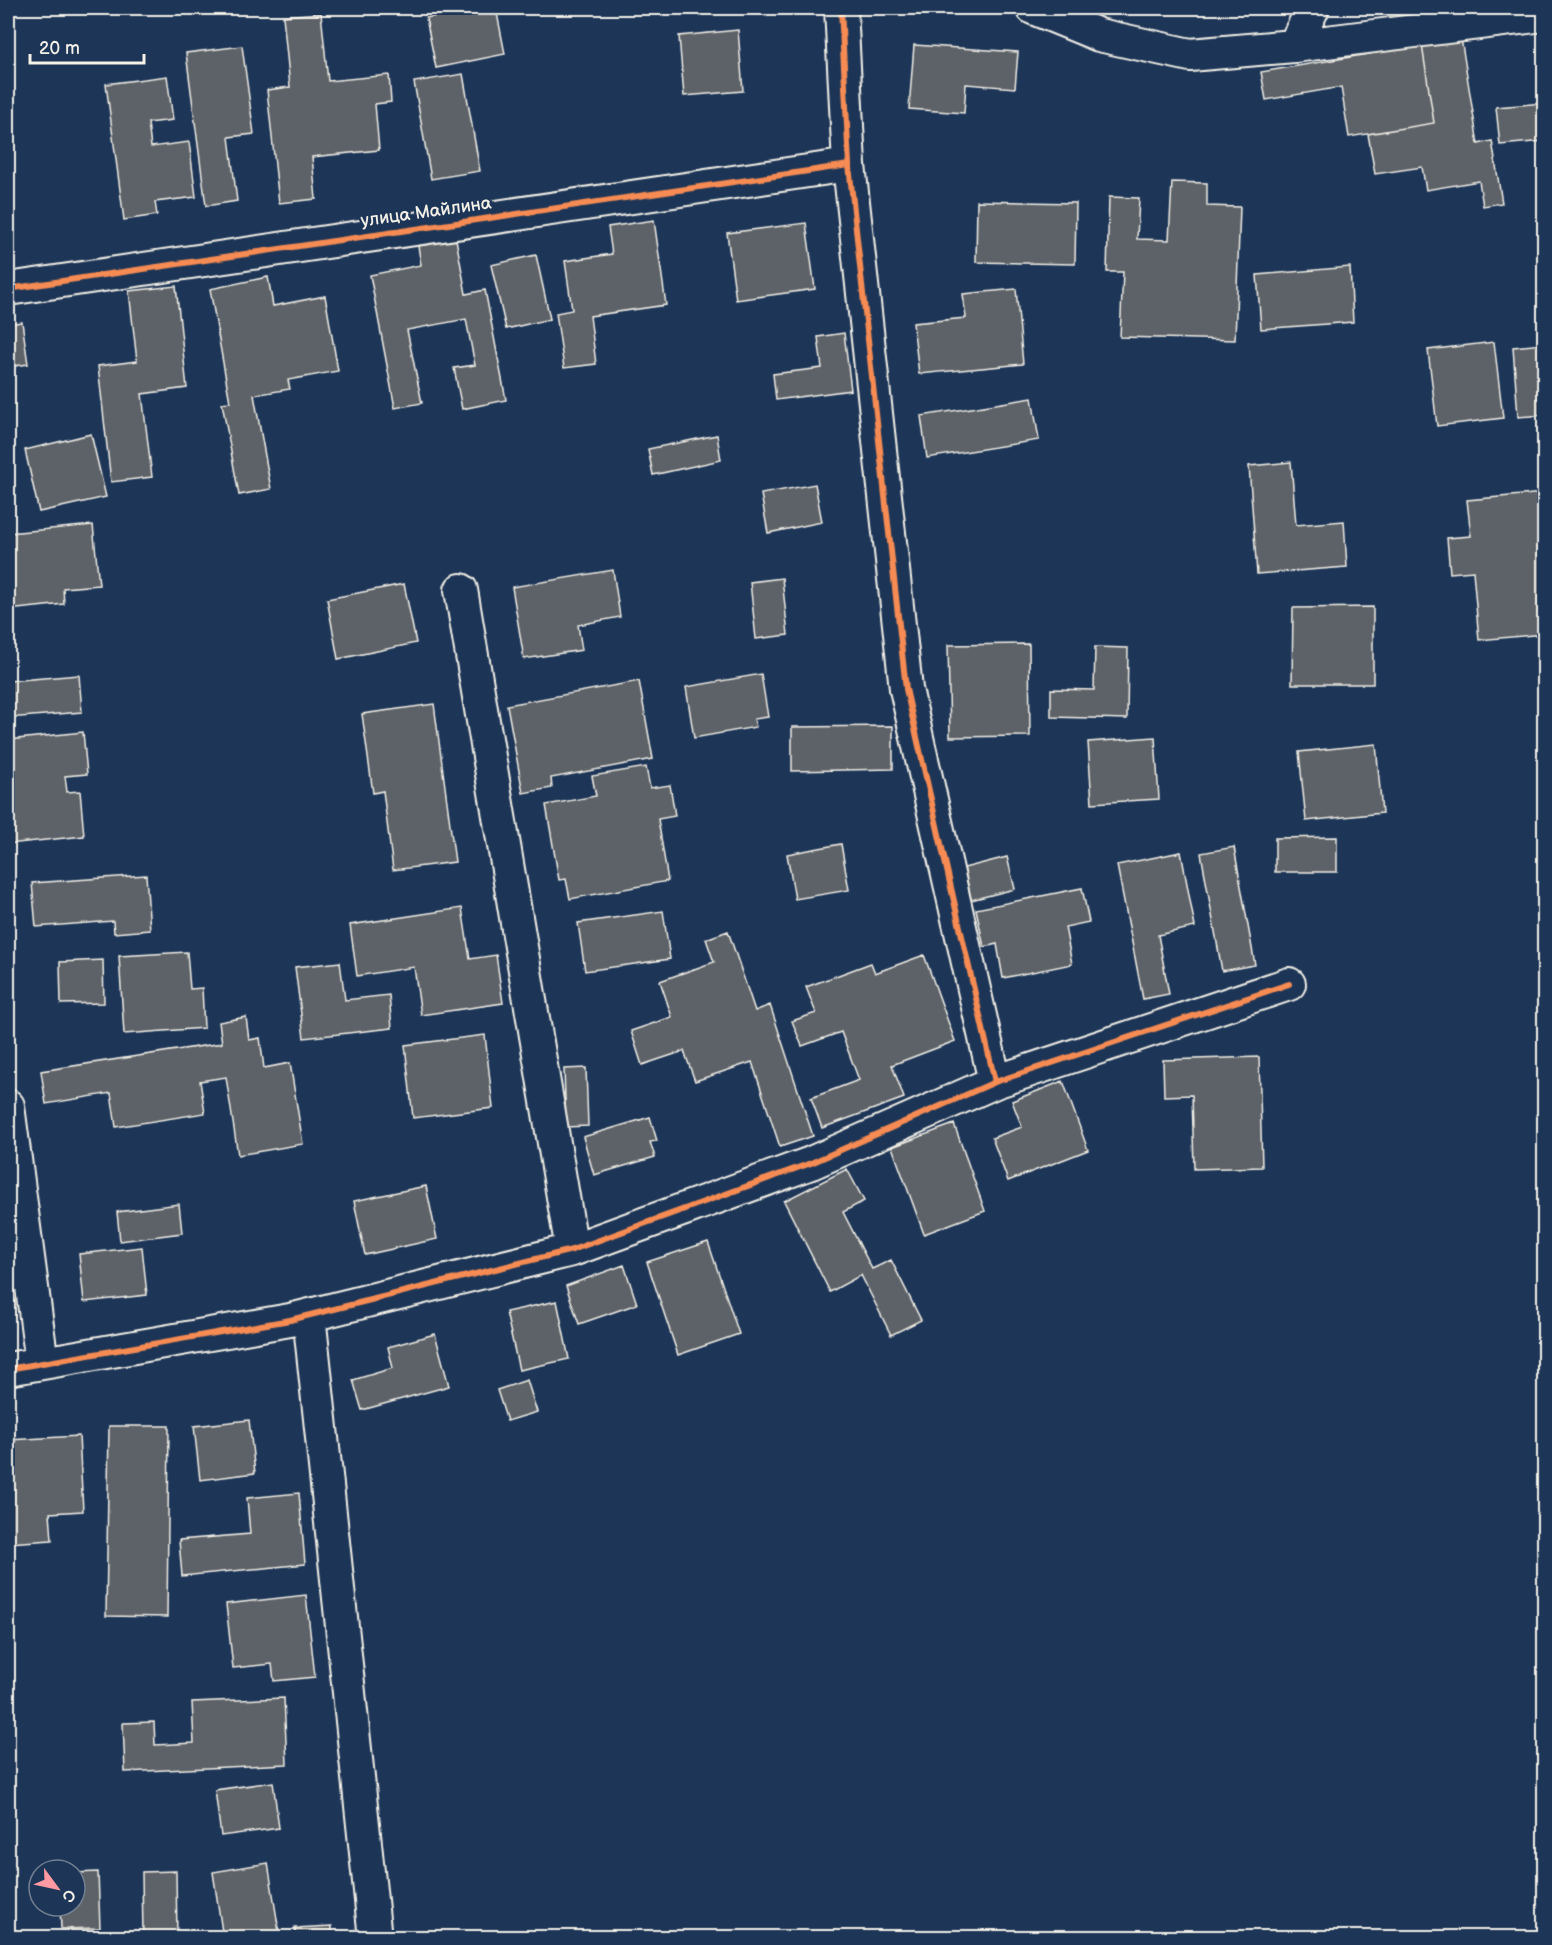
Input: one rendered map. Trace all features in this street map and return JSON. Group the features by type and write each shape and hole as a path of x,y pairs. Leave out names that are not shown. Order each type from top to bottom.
{"street":[{"path":"841,8 849,165 906,689 995,1082"},
{"path":"1033,8 1099,35 1190,55 1294,46 1545,15"},
{"path":"1294,46 1313,8"},
{"name":"улица Майлина","path":"8,289 849,165"},
{"path":"461,590 572,1250"},
{"path":"8,1369 290,1320 572,1250 811,1162 995,1082 1289,984"},
{"path":"8,1106 42,1363"},
{"path":"309,1315 375,1938"}],"building":[{"path":"477,8 496,8 505,54 436,68 426,18"},
{"path":"321,13 328,81 389,75 391,102 375,104 379,150 312,157 316,199 279,203 267,90 290,87 283,16"},
{"path":"738,30 743,91 684,96 679,36"},
{"path":"1461,38 1478,144 1492,141 1502,203 1483,206 1479,181 1426,190 1422,167 1375,174 1368,134 1434,123 1422,45"},
{"path":"914,45 1018,52 1015,88 966,84 964,113 909,109"},
{"path":"1422,45 1434,123 1349,137 1341,87 1266,100 1261,72"},
{"path":"242,46 254,134 229,137 237,201 206,206 186,53"},
{"path":"463,74 480,171 431,179 414,82"},
{"path":"167,76 173,120 148,123 151,147 189,142 196,197 155,202 157,215 124,220 106,84"},
{"path":"1544,103 1544,141 1500,145 1496,107"},
{"path":"1172,182 1207,183 1207,206 1240,207 1235,340 1120,337 1123,272 1107,272 1109,197 1139,198 1137,239 1169,240"},
{"path":"977,201 1076,203 1075,264 976,262"},
{"path":"654,220 666,305 590,316 596,364 564,368 556,313 572,310 565,261 612,254 608,227"},
{"path":"806,223 815,289 736,300 727,233"},
{"path":"456,239 466,294 485,290 506,400 462,409 454,368 475,365 466,319 407,330 422,403 395,408 370,275 421,265 418,246"},
{"path":"536,255 550,319 506,329 491,265"},
{"path":"1350,267 1353,322 1261,329 1257,275"},
{"path":"268,277 273,306 325,296 338,371 288,380 290,389 254,395 271,489 239,495 222,403 230,402 210,289"},
{"path":"176,286 187,388 142,394 152,477 111,482 98,366 137,361 129,291"},
{"path":"1016,289 1023,364 919,374 913,323 966,318 963,294"},
{"path":"22,322 28,364 8,367 8,324"},
{"path":"844,333 851,390 776,400 773,374 822,368 818,337"},
{"path":"1494,342 1503,418 1437,426 1428,350"},
{"path":"1544,344 1544,415 1518,417 1513,347"},
{"path":"1032,398 1039,440 927,458 921,416"},
{"path":"91,434 106,497 39,512 25,450"},
{"path":"717,435 721,460 653,475 648,449"},
{"path":"1291,462 1296,525 1344,521 1347,567 1257,574 1249,466"},
{"path":"815,484 822,522 768,533 761,494"},
{"path":"1544,493 1544,634 1479,640 1473,571 1450,573 1447,538 1471,536 1467,500"},
{"path":"93,525 99,585 63,588 64,604 8,610 8,533"},
{"path":"613,570 620,617 578,625 582,650 524,659 512,587"},
{"path":"782,578 788,635 756,639 750,582"},
{"path":"404,584 416,643 338,659 327,599"},
{"path":"1373,607 1373,684 1292,684 1293,608"},
{"path":"1029,644 1030,736 950,737 948,645"},
{"path":"1095,647 1128,648 1127,719 1051,717 1051,689 1094,690"},
{"path":"761,674 768,717 754,719 756,727 694,738 686,687"},
{"path":"79,675 82,712 8,718 8,681"},
{"path":"639,681 653,759 551,778 552,788 523,793 507,705"},
{"path":"434,704 455,862 393,870 383,791 373,793 362,714"},
{"path":"893,726 893,769 792,771 792,727"},
{"path":"83,732 87,774 65,776 67,792 80,791 84,836 8,844 8,740"},
{"path":"1155,737 1159,799 1092,803 1088,742"},
{"path":"1376,744 1382,813 1306,821 1299,752"},
{"path":"646,767 650,788 670,785 675,816 658,819 668,881 570,899 566,879 559,880 546,805 596,796 592,776"},
{"path":"1337,837 1337,872 1275,872 1275,838"},
{"path":"841,844 849,890 795,899 787,854"},
{"path":"1234,847 1255,965 1222,971 1201,853"},
{"path":"1181,852 1195,927 1158,935 1169,994 1143,999 1117,865"},
{"path":"1007,857 1015,889 971,900 964,868"},
{"path":"146,875 150,930 114,933 113,921 36,927 32,883"},
{"path":"1082,888 1089,922 1065,927 1072,964 1003,978 997,944 984,947 976,909"},
{"path":"462,908 470,959 496,955 503,1003 421,1015 414,967 357,976 350,925"},
{"path":"663,911 670,959 585,971 578,923"},
{"path":"728,931 755,1011 770,1005 813,1136 780,1147 752,1062 695,1081 684,1051 642,1065 631,1031 672,1017 660,981 714,962 706,939"},
{"path":"187,952 190,989 202,988 204,1028 124,1034 119,956"},
{"path":"924,955 955,1041 892,1065 904,1098 822,1128 811,1098 859,1080 841,1032 802,1046 792,1021 816,1013 806,987 871,963 875,973"},
{"path":"103,960 104,1003 61,1004 60,962"},
{"path":"340,962 345,1000 389,995 392,1028 304,1038 295,967"},
{"path":"246,1017 249,1040 260,1038 264,1068 290,1063 303,1144 238,1155 226,1077 200,1081 205,1113 116,1127 111,1093 46,1104 41,1071 222,1043 219,1022"},
{"path":"485,1035 493,1108 413,1118 405,1045"},
{"path":"1259,1057 1262,1167 1194,1169 1192,1095 1164,1096 1163,1060"},
{"path":"586,1068 588,1126 566,1127 564,1069"},
{"path":"1063,1081 1088,1150 1008,1181 992,1138 1022,1127 1012,1101"},
{"path":"650,1117 657,1141 650,1142 655,1157 594,1175 583,1137"},
{"path":"954,1124 985,1211 924,1234 892,1147"},
{"path":"847,1169 864,1201 843,1212 872,1269 891,1260 921,1320 891,1335 861,1275 830,1292 784,1201"},
{"path":"426,1186 437,1239 365,1255 354,1201"},
{"path":"179,1204 182,1233 120,1241 117,1212"},
{"path":"708,1242 739,1334 678,1355 647,1262"},
{"path":"142,1247 147,1295 84,1302 79,1254"},
{"path":"624,1265 637,1304 579,1324 566,1286"},
{"path":"557,1301 569,1359 519,1370 506,1312"},
{"path":"435,1334 449,1386 362,1410 353,1380 393,1368 388,1347"},
{"path":"527,1380 537,1412 507,1421 497,1390"},
{"path":"249,1420 255,1473 200,1480 194,1426"},
{"path":"109,1426 169,1426 167,1617 106,1616"},
{"path":"79,1436 83,1511 50,1513 52,1540 8,1543 8,1512 11,1512 8,1440"},
{"path":"299,1493 305,1564 182,1576 179,1540 250,1534 247,1498"},
{"path":"306,1595 315,1677 274,1681 272,1664 233,1668 226,1604"},
{"path":"284,1698 287,1764 125,1772 123,1723 154,1722 155,1745 194,1743 192,1702"},
{"path":"273,1782 279,1828 221,1836 215,1790"},
{"path":"268,1863 280,1938 223,1938 213,1872"},
{"path":"176,1871 177,1938 143,1938 142,1872"},
{"path":"87,1872 98,1872 100,1928 61,1929 61,1918 87,1918"},
{"path":"332,1926 332,1938 296,1938 295,1928"}],"cycle path":[{"path":"841,8 849,165 906,689 995,1082"},
{"path":"8,289 849,165"},
{"path":"8,1369 290,1320 572,1250 811,1163 995,1082 1289,984"}]}
